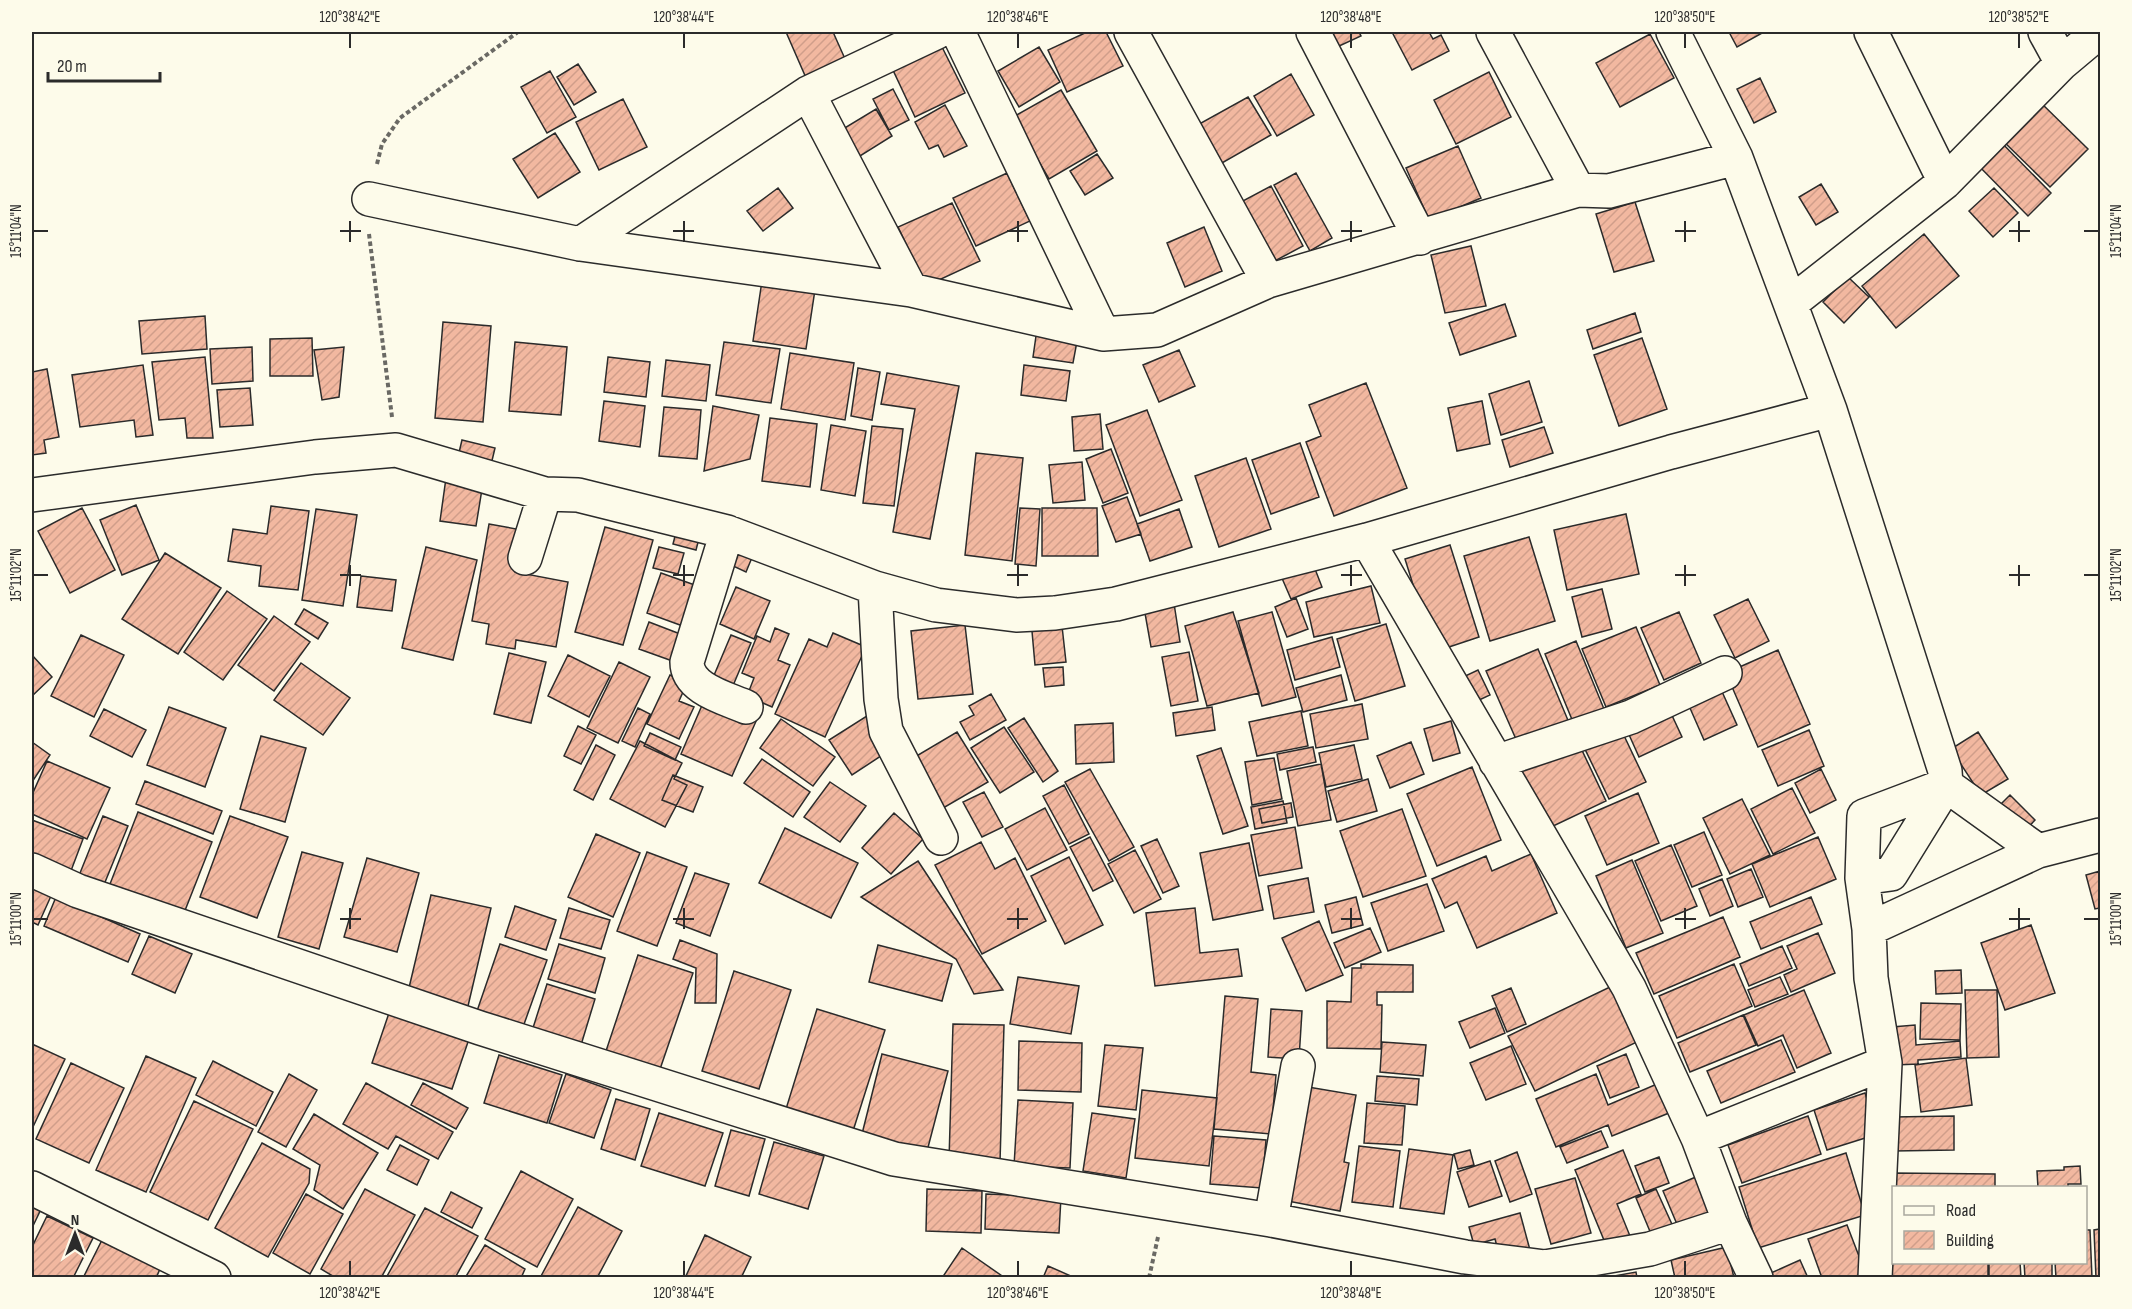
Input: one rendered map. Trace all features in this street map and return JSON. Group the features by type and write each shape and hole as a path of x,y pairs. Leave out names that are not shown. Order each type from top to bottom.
{"street":[{"path":"580,244 808,93 937,32"},
{"path":"958,32 1103,334"},
{"path":"1131,32 1268,281"},
{"path":"1313,32 1419,238"},
{"path":"1493,32 1578,190"},
{"path":"1673,32 1736,158 1791,303 1830,410 1941,760 1946,785 1891,874 1862,878"},
{"path":"1871,32 1945,182"},
{"path":"2045,32 2062,63"},
{"path":"1791,303 1945,182 2062,63 2098,32"},
{"path":"808,93 911,290"},
{"path":"369,200 580,244 911,290 1103,334 1157,330 1268,281 1578,190 1609,191 1736,158"},
{"path":"32,495 315,457 396,450 545,494 578,495 727,532 875,588 936,605 1016,615 1055,613 1116,604 1367,540 1659,455 1830,410"},
{"path":"525,558 545,494"},
{"path":"727,532 687,662 687,671 693,680 702,686 746,707"},
{"path":"1367,540 1629,988 1698,1138 1730,1223 1756,1278"},
{"path":"875,588 881,699 886,731 941,838"},
{"path":"1496,762 1631,717 1725,673"},
{"path":"1946,785 2038,851"},
{"path":"1875,1278 1885,1062 1871,978 1869,929 1862,878 1864,816 1946,785"},
{"path":"1869,929 2038,851 2100,835"},
{"path":"32,870 78,891 480,1029 894,1159 1270,1220 1465,1257 1545,1267 1650,1249 1730,1223"},
{"path":"1698,1138 1885,1062"},
{"path":"1270,1220 1298,1066"},
{"path":"32,1188 214,1278"}],"path":[{"path":"396,450 369,237 369,200 382,144 400,118 518,32"}],"building":[{"path":"786,32 833,32 850,70 810,87"},
{"path":"1087,32 1106,32 1123,66 1067,92 1048,50"},
{"path":"1329,32 1359,32 1361,36 1337,47"},
{"path":"1392,32 1429,32 1433,39 1441,35 1449,51 1412,70"},
{"path":"1729,32 1764,32 1737,47"},
{"path":"1650,34 1674,78 1620,107 1596,63"},
{"path":"941,45 965,93 915,117 892,68"},
{"path":"1039,47 1060,82 1019,107 998,71"},
{"path":"578,64 596,92 574,105 557,77"},
{"path":"550,71 576,117 547,133 521,87"},
{"path":"1489,72 1511,117 1456,144 1434,100"},
{"path":"1291,74 1314,115 1277,136 1254,96"},
{"path":"1760,78 1776,112 1754,123 1737,89"},
{"path":"893,89 909,120 889,130 873,99"},
{"path":"1061,90 1097,151 1049,179 1013,117"},
{"path":"1248,97 1271,135 1215,167 1192,128"},
{"path":"623,99 647,147 599,170 576,122"},
{"path":"2037,99 2088,149 2050,187 1999,137"},
{"path":"945,105 967,146 944,157 938,145 929,149 915,122"},
{"path":"876,109 892,136 860,156 843,129"},
{"path":"555,133 580,172 538,198 513,159"},
{"path":"1995,136 2051,193 2028,216 1972,159"},
{"path":"1458,146 1481,198 1429,220 1406,168"},
{"path":"1097,154 1113,178 1085,195 1070,171"},
{"path":"1007,173 1030,221 976,246 953,198"},
{"path":"1296,173 1332,238 1310,251 1274,185"},
{"path":"1821,184 1838,212 1816,225 1799,197"},
{"path":"1271,186 1303,246 1271,263 1239,203"},
{"path":"778,188 793,208 763,231 747,211"},
{"path":"1994,188 2018,213 1993,237 1969,211"},
{"path":"1635,202 1654,261 1614,272 1596,214"},
{"path":"952,203 980,261 926,286 898,227"},
{"path":"1204,227 1222,271 1185,287 1167,243"},
{"path":"1924,234 1959,276 1896,328 1862,286"},
{"path":"1471,246 1486,306 1445,313 1431,255"},
{"path":"763,274 816,283 806,349 753,341"},
{"path":"1848,277 1869,297 1844,323 1823,302"},
{"path":"1505,304 1516,336 1460,355 1449,323"},
{"path":"1635,313 1641,332 1593,349 1587,330"},
{"path":"205,316 207,349 142,354 139,321"},
{"path":"443,322 491,326 483,422 435,418"},
{"path":"1037,329 1078,336 1073,363 1033,357"},
{"path":"312,338 313,376 270,376 270,339"},
{"path":"1642,338 1667,409 1619,426 1594,355"},
{"path":"515,342 567,347 561,415 509,411"},
{"path":"724,342 780,349 771,403 716,395"},
{"path":"252,347 253,381 212,384 210,349"},
{"path":"344,347 339,397 322,400 314,350"},
{"path":"1179,350 1195,386 1159,402 1143,365"},
{"path":"790,353 854,363 845,420 781,409"},
{"path":"205,357 213,438 187,438 185,418 159,420 152,362"},
{"path":"608,357 650,362 646,397 604,392"},
{"path":"666,360 710,365 706,401 662,396"},
{"path":"143,365 153,435 136,437 134,420 80,427 72,375"},
{"path":"1024,365 1070,371 1066,401 1021,395"},
{"path":"858,368 880,372 872,420 851,416"},
{"path":"47,369 59,437 44,440 46,453 32,455 32,372"},
{"path":"887,373 959,386 930,539 893,532 915,409 881,404"},
{"path":"1529,381 1542,422 1501,435 1489,394"},
{"path":"1366,383 1407,488 1334,516 1306,442 1321,436 1309,405"},
{"path":"250,388 253,425 220,427 217,390"},
{"path":"604,401 645,406 640,447 599,441"},
{"path":"1482,401 1490,444 1457,451 1448,408"},
{"path":"713,406 759,415 750,459 704,471"},
{"path":"664,407 701,410 697,459 659,456"},
{"path":"1147,410 1182,500 1140,516 1106,425"},
{"path":"1100,414 1103,449 1074,451 1072,417"},
{"path":"770,418 817,424 810,487 762,481"},
{"path":"831,425 866,431 855,496 821,490"},
{"path":"872,426 903,429 894,506 863,503"},
{"path":"1544,427 1553,453 1510,467 1502,440"},
{"path":"462,440 495,448 490,469 457,461"},
{"path":"1300,443 1319,497 1271,514 1252,460"},
{"path":"1111,449 1128,493 1103,503 1086,459"},
{"path":"976,453 1023,458 1012,561 965,555"},
{"path":"1246,458 1271,529 1219,547 1195,476"},
{"path":"1082,462 1085,500 1053,503 1049,465"},
{"path":"446,478 483,483 476,526 440,521"},
{"path":"1127,497 1141,534 1116,542 1102,506"},
{"path":"136,505 159,560 122,575 100,520"},
{"path":"271,506 309,511 298,590 259,586 261,566 228,561 233,529 267,534"},
{"path":"82,508 115,570 70,593 38,531"},
{"path":"1020,508 1040,509 1036,566 1015,564"},
{"path":"1042,508 1097,508 1098,556 1042,556"},
{"path":"316,509 357,515 343,606 302,600"},
{"path":"1179,509 1192,547 1150,561 1137,524"},
{"path":"1626,514 1639,574 1567,590 1554,530"},
{"path":"679,521 702,527 696,550 673,544"},
{"path":"489,524 522,530 515,572 568,582 556,647 516,640 515,649 486,644 489,624 472,621"},
{"path":"605,527 653,540 623,645 575,632"},
{"path":"1529,537 1555,621 1490,641 1464,556"},
{"path":"743,543 756,548 746,572 733,566"},
{"path":"1450,545 1479,637 1434,652 1405,559"},
{"path":"426,547 477,560 453,660 402,648"},
{"path":"659,547 684,553 678,574 653,568"},
{"path":"165,553 221,588 178,654 122,619"},
{"path":"1310,556 1322,587 1291,599 1278,569"},
{"path":"661,573 706,589 691,629 647,613"},
{"path":"361,576 396,580 392,611 357,607"},
{"path":"1371,586 1380,623 1314,637 1306,602"},
{"path":"736,587 770,601 754,639 720,624"},
{"path":"1602,589 1612,629 1582,637 1572,597"},
{"path":"227,591 267,619 223,680 184,652"},
{"path":"1173,597 1180,642 1151,647 1143,602"},
{"path":"1296,598 1308,629 1287,637 1275,607"},
{"path":"1748,599 1769,641 1735,658 1714,615"},
{"path":"304,609 328,623 318,639 295,624"},
{"path":"1233,612 1259,693 1207,706 1185,626"},
{"path":"1272,612 1296,697 1262,706 1238,621"},
{"path":"1679,612 1701,663 1664,680 1641,628"},
{"path":"274,616 310,642 274,691 238,665"},
{"path":"1061,617 1066,662 1035,665 1031,620"},
{"path":"649,622 688,637 678,663 639,649"},
{"path":"1386,624 1405,686 1355,701 1337,639"},
{"path":"965,625 973,694 918,699 911,631"},
{"path":"1636,627 1660,685 1606,707 1582,649"},
{"path":"775,628 789,634 778,660 790,665 772,707 747,696 754,678 742,673 757,636 770,642"},
{"path":"833,633 866,647 825,737 775,714 809,639 827,647"},
{"path":"81,635 124,655 94,717 51,696"},
{"path":"731,635 751,643 732,688 712,680"},
{"path":"1332,637 1340,667 1295,680 1287,650"},
{"path":"1576,641 1604,709 1573,722 1545,654"},
{"path":"1538,649 1570,725 1519,746 1486,671"},
{"path":"1778,650 1810,724 1758,747 1726,673"},
{"path":"1189,652 1198,701 1171,706 1162,657"},
{"path":"509,653 546,662 531,723 494,714"},
{"path":"32,655 52,677 32,696"},
{"path":"568,655 610,676 589,717 548,696"},
{"path":"619,662 650,677 618,743 587,728"},
{"path":"301,663 350,698 323,735 274,700"},
{"path":"1063,667 1064,685 1045,687 1043,668"},
{"path":"1478,670 1490,695 1475,702 1463,677"},
{"path":"670,675 687,683 679,701 694,707 679,739 647,724"},
{"path":"1341,675 1347,700 1303,712 1296,688"},
{"path":"1719,685 1737,725 1704,740 1686,699"},
{"path":"991,694 1006,720 970,740 960,722 974,715 969,706"},
{"path":"706,696 757,719 732,776 681,754"},
{"path":"1362,704 1368,739 1316,748 1310,714"},
{"path":"169,707 226,728 205,787 147,765"},
{"path":"1212,707 1215,730 1176,736 1173,713"},
{"path":"638,708 650,714 635,747 622,741"},
{"path":"104,709 146,730 132,757 90,736"},
{"path":"1669,709 1682,737 1639,757 1626,728"},
{"path":"1301,711 1308,746 1257,756 1249,722"},
{"path":"870,714 893,748 852,775 829,740"},
{"path":"1024,718 1058,771 1043,782 1008,728"},
{"path":"781,719 835,757 813,786 760,748"},
{"path":"1451,721 1460,753 1433,761 1424,729"},
{"path":"1113,723 1114,762 1076,764 1075,725"},
{"path":"1619,725 1646,782 1609,799 1582,743"},
{"path":"578,726 596,735 581,764 564,756"},
{"path":"1004,727 1034,772 1000,793 971,748"},
{"path":"1809,730 1824,766 1778,786 1762,750"},
{"path":"957,732 988,782 938,811 908,761"},
{"path":"1978,732 2008,779 1981,795 1951,749"},
{"path":"650,733 681,747 675,760 644,746"},
{"path":"261,736 306,748 285,822 240,809"},
{"path":"640,741 682,763 674,779 687,785 665,827 610,799"},
{"path":"32,742 50,755 32,782"},
{"path":"1411,742 1424,774 1390,788 1377,756"},
{"path":"1579,744 1606,801 1549,828 1521,771"},
{"path":"596,745 615,755 593,800 574,790"},
{"path":"1354,745 1362,779 1326,787 1319,753"},
{"path":"1313,747 1316,762 1280,770 1277,754"},
{"path":"1221,748 1248,826 1223,834 1197,756"},
{"path":"1274,758 1282,799 1252,805 1245,762"},
{"path":"762,759 810,792 793,817 744,783"},
{"path":"47,761 110,788 87,839 32,814 32,795"},
{"path":"1321,764 1331,820 1298,826 1287,771"},
{"path":"1472,767 1501,840 1437,866 1407,794"},
{"path":"1090,769 1134,847 1109,861 1065,782"},
{"path":"1821,769 1836,800 1810,813 1795,783"},
{"path":"673,775 703,787 693,812 662,800"},
{"path":"1368,779 1377,811 1337,822 1328,791"},
{"path":"145,781 222,811 213,834 136,804"},
{"path":"830,782 866,806 840,842 804,817"},
{"path":"1064,785 1089,834 1069,844 1043,796"},
{"path":"1792,788 1815,833 1773,854 1751,809"},
{"path":"984,792 1003,827 982,837 963,802"},
{"path":"1638,793 1659,843 1607,865 1585,816"},
{"path":"2010,795 2035,820 2021,835 1995,810"},
{"path":"1742,799 1770,855 1730,874 1703,818"},
{"path":"1283,801 1287,823 1255,829 1251,807"},
{"path":"1291,803 1293,817 1262,823 1259,809"},
{"path":"1045,808 1067,850 1027,870 1005,829"},
{"path":"1402,809 1426,876 1363,897 1340,831"},
{"path":"138,812 212,842 184,913 110,884"},
{"path":"894,813 923,839 891,874 862,848"},
{"path":"103,816 128,826 103,887 78,878"},
{"path":"230,816 288,837 257,918 200,897"},
{"path":"32,820 83,839 69,876 32,862"},
{"path":"1295,827 1302,868 1259,876 1251,835"},
{"path":"785,828 858,863 831,918 759,883"},
{"path":"1704,832 1722,875 1692,887 1674,845"},
{"path":"596,834 640,853 613,917 568,897"},
{"path":"1090,837 1113,881 1093,891 1070,847"},
{"path":"1818,837 1836,879 1770,907 1752,864"},
{"path":"1157,839 1179,886 1163,893 1141,846"},
{"path":"981,842 995,869 1015,858 1046,921 982,954 935,865"},
{"path":"1249,843 1263,910 1213,920 1200,853"},
{"path":"1671,845 1697,906 1661,921 1635,861"},
{"path":"1135,850 1161,899 1134,913 1108,864"},
{"path":"302,852 343,863 319,949 278,937"},
{"path":"647,852 687,867 657,946 617,931"},
{"path":"1531,854 1557,913 1477,948 1457,902 1445,908 1432,879 1486,856 1492,871"},
{"path":"1069,857 1103,925 1065,944 1031,876"},
{"path":"367,858 419,873 397,952 344,937"},
{"path":"1632,860 1663,933 1626,948 1596,876"},
{"path":"918,861 1003,990 974,994 956,959 861,897"},
{"path":"1751,869 1763,897 1738,907 1727,879"},
{"path":"2100,871 2100,908 2095,909 2086,875"},
{"path":"695,873 729,884 710,936 676,923"},
{"path":"1308,878 1314,912 1274,919 1268,886"},
{"path":"1722,879 1733,906 1710,916 1699,889"},
{"path":"1427,884 1444,931 1388,951 1371,903"},
{"path":"32,888 51,896 38,925 32,922"},
{"path":"431,895 491,908 468,1006 408,992"},
{"path":"56,897 140,934 128,962 44,926"},
{"path":"1356,897 1363,925 1332,933 1325,905"},
{"path":"1811,897 1822,924 1761,949 1750,922"},
{"path":"515,906 556,920 546,950 505,937"},
{"path":"569,908 610,920 601,949 560,938"},
{"path":"1195,908 1200,953 1238,949 1242,976 1155,986 1146,913"},
{"path":"1723,917 1740,957 1654,994 1636,953"},
{"path":"1319,921 1343,975 1306,991 1282,938"},
{"path":"2031,925 2055,993 2005,1010 1981,943"},
{"path":"1370,928 1381,952 1345,968 1334,943"},
{"path":"1818,933 1835,973 1791,992 1784,975 1797,969 1787,946"},
{"path":"149,936 192,954 175,993 132,974"},
{"path":"680,940 717,954 716,1003 695,1003 696,968 673,959"},
{"path":"500,944 547,960 523,1027 477,1011"},
{"path":"559,944 605,958 595,993 548,979"},
{"path":"878,945 952,964 942,1001 869,982"},
{"path":"1782,946 1792,968 1749,986 1740,964"},
{"path":"638,955 693,973 658,1075 604,1057"},
{"path":"1361,964 1413,965 1413,992 1377,992 1377,1005 1382,1005 1381,1049 1327,1048 1327,1001 1351,1002 1352,968 1361,968"},
{"path":"1734,964 1752,1006 1677,1038 1659,996"},
{"path":"1961,970 1962,993 1936,994 1935,971"},
{"path":"734,971 791,990 759,1089 702,1071"},
{"path":"1018,977 1079,986 1071,1034 1010,1024"},
{"path":"1780,977 1788,994 1755,1007 1748,990"},
{"path":"547,984 595,999 581,1045 532,1031"},
{"path":"1612,986 1639,1041 1535,1091 1508,1036"},
{"path":"1511,988 1526,1024 1507,1032 1492,996"},
{"path":"1804,990 1831,1053 1797,1068 1783,1035 1758,1046 1744,1015"},
{"path":"1965,990 1997,990 1999,1057 1967,1058"},
{"path":"1225,996 1258,999 1251,1072 1276,1075 1271,1134 1214,1129"},
{"path":"1921,1003 1961,1004 1960,1040 1920,1039"},
{"path":"1495,1008 1505,1033 1470,1048 1459,1022"},
{"path":"817,1009 885,1030 853,1131 786,1109"},
{"path":"1271,1009 1302,1011 1299,1059 1268,1057"},
{"path":"389,1013 469,1039 452,1089 372,1063"},
{"path":"1743,1015 1756,1045 1690,1072 1678,1043"},
{"path":"953,1024 1004,1025 1000,1162 949,1160"},
{"path":"1915,1025 1916,1045 1960,1041 1961,1057 1918,1060 1918,1064 1895,1065 1892,1027"},
{"path":"1781,1040 1795,1072 1721,1103 1707,1071"},
{"path":"1019,1041 1082,1043 1081,1092 1018,1090"},
{"path":"1382,1042 1426,1045 1423,1076 1380,1072"},
{"path":"32,1044 65,1059 32,1129"},
{"path":"1105,1045 1143,1048 1136,1110 1098,1106"},
{"path":"1511,1046 1526,1084 1486,1100 1470,1063"},
{"path":"882,1054 948,1071 926,1155 861,1138"},
{"path":"1626,1054 1639,1087 1610,1098 1597,1066"},
{"path":"499,1055 562,1075 547,1123 484,1103"},
{"path":"146,1056 196,1078 146,1192 96,1170"},
{"path":"1966,1058 1972,1105 1921,1112 1915,1065"},
{"path":"213,1061 273,1092 256,1126 196,1095"},
{"path":"71,1063 124,1088 89,1163 36,1139"},
{"path":"289,1074 317,1090 286,1147 258,1132"},
{"path":"566,1074 611,1090 594,1138 549,1123"},
{"path":"1596,1074 1608,1105 1657,1084 1669,1113 1612,1136 1608,1125 1556,1147 1536,1099"},
{"path":"1377,1076 1419,1079 1417,1105 1375,1101"},
{"path":"366,1083 453,1132 438,1159 396,1136 388,1149 343,1124"},
{"path":"423,1083 468,1108 456,1129 411,1105"},
{"path":"1308,1087 1356,1095 1344,1162 1349,1163 1340,1211 1277,1199"},
{"path":"1142,1090 1217,1098 1209,1166 1135,1158"},
{"path":"1865,1093 1878,1134 1827,1150 1814,1110"},
{"path":"616,1099 650,1109 635,1160 601,1149"},
{"path":"1018,1100 1073,1103 1070,1168 1014,1166"},
{"path":"194,1101 253,1129 208,1220 150,1192"},
{"path":"1367,1103 1405,1106 1402,1145 1364,1143"},
{"path":"659,1113 723,1133 705,1186 641,1166"},
{"path":"1092,1113 1135,1119 1126,1178 1083,1171"},
{"path":"314,1114 378,1153 343,1209 314,1190 320,1165 293,1149"},
{"path":"1808,1116 1821,1154 1742,1183 1728,1145"},
{"path":"1954,1116 1954,1150 1894,1151 1893,1117"},
{"path":"731,1130 765,1139 749,1196 715,1186"},
{"path":"1601,1131 1608,1147 1567,1163 1560,1147"},
{"path":"1214,1136 1266,1140 1262,1188 1210,1184"},
{"path":"774,1142 824,1156 808,1209 759,1194"},
{"path":"262,1143 310,1169 309,1183 268,1257 215,1228"},
{"path":"400,1145 429,1160 417,1185 387,1170"},
{"path":"1359,1146 1400,1151 1393,1207 1352,1202"},
{"path":"1409,1149 1453,1155 1444,1214 1400,1208"},
{"path":"1470,1150 1474,1165 1458,1169 1454,1154"},
{"path":"1623,1150 1641,1194 1617,1204 1630,1236 1606,1245 1575,1170"},
{"path":"1517,1152 1532,1194 1510,1202 1495,1161"},
{"path":"1846,1153 1865,1215 1758,1248 1739,1187"},
{"path":"1659,1157 1669,1183 1645,1192 1635,1166"},
{"path":"1490,1161 1502,1196 1469,1207 1457,1172"},
{"path":"2080,1166 2081,1184 2038,1186 2037,1171 2064,1170 2064,1167"},
{"path":"521,1171 573,1199 537,1267 485,1239"},
{"path":"1893,1173 1995,1174 1995,1186 1894,1186"},
{"path":"1698,1176 1714,1215 1679,1229 1663,1191"},
{"path":"1575,1178 1591,1233 1551,1244 1535,1189"},
{"path":"365,1189 415,1215 381,1278 336,1278 321,1269"},
{"path":"927,1189 982,1191 981,1233 926,1231"},
{"path":"1656,1189 1675,1231 1654,1241 1636,1198"},
{"path":"451,1192 482,1208 472,1228 441,1212"},
{"path":"306,1194 343,1214 310,1274 273,1253"},
{"path":"986,1194 1061,1197 1059,1233 985,1229"},
{"path":"32,1202 42,1207 32,1228"},
{"path":"578,1207 622,1231 597,1278 540,1278"},
{"path":"425,1208 478,1236 455,1278 386,1278"},
{"path":"1520,1213 1530,1250 1500,1258 1495,1239 1474,1245 1469,1227"},
{"path":"47,1216 93,1238 73,1278 32,1278 32,1247"},
{"path":"1847,1225 1867,1277 1822,1278 1808,1239"},
{"path":"2100,1229 2100,1278 2096,1278 2094,1230"},
{"path":"2087,1230 2090,1230 2092,1278 2056,1278 2055,1264 2087,1264"},
{"path":"705,1235 751,1257 741,1278 685,1278"},
{"path":"102,1240 160,1269 156,1278 83,1278"},
{"path":"1892,1240 1892,1264 1988,1264 1988,1278 1884,1278"},
{"path":"485,1245 525,1269 521,1278 465,1278"},
{"path":"1727,1247 1734,1278 1675,1278 1671,1260"},
{"path":"962,1248 1005,1278 942,1278"},
{"path":"1800,1260 1808,1278 1762,1278 1762,1277"},
{"path":"1989,1264 2020,1264 2021,1278 1989,1278"},
{"path":"2024,1264 2052,1264 2052,1278 2025,1278"},
{"path":"1048,1266 1071,1276 1070,1278 1043,1278"},
{"path":"1636,1272 1637,1278 1603,1278"}]}
